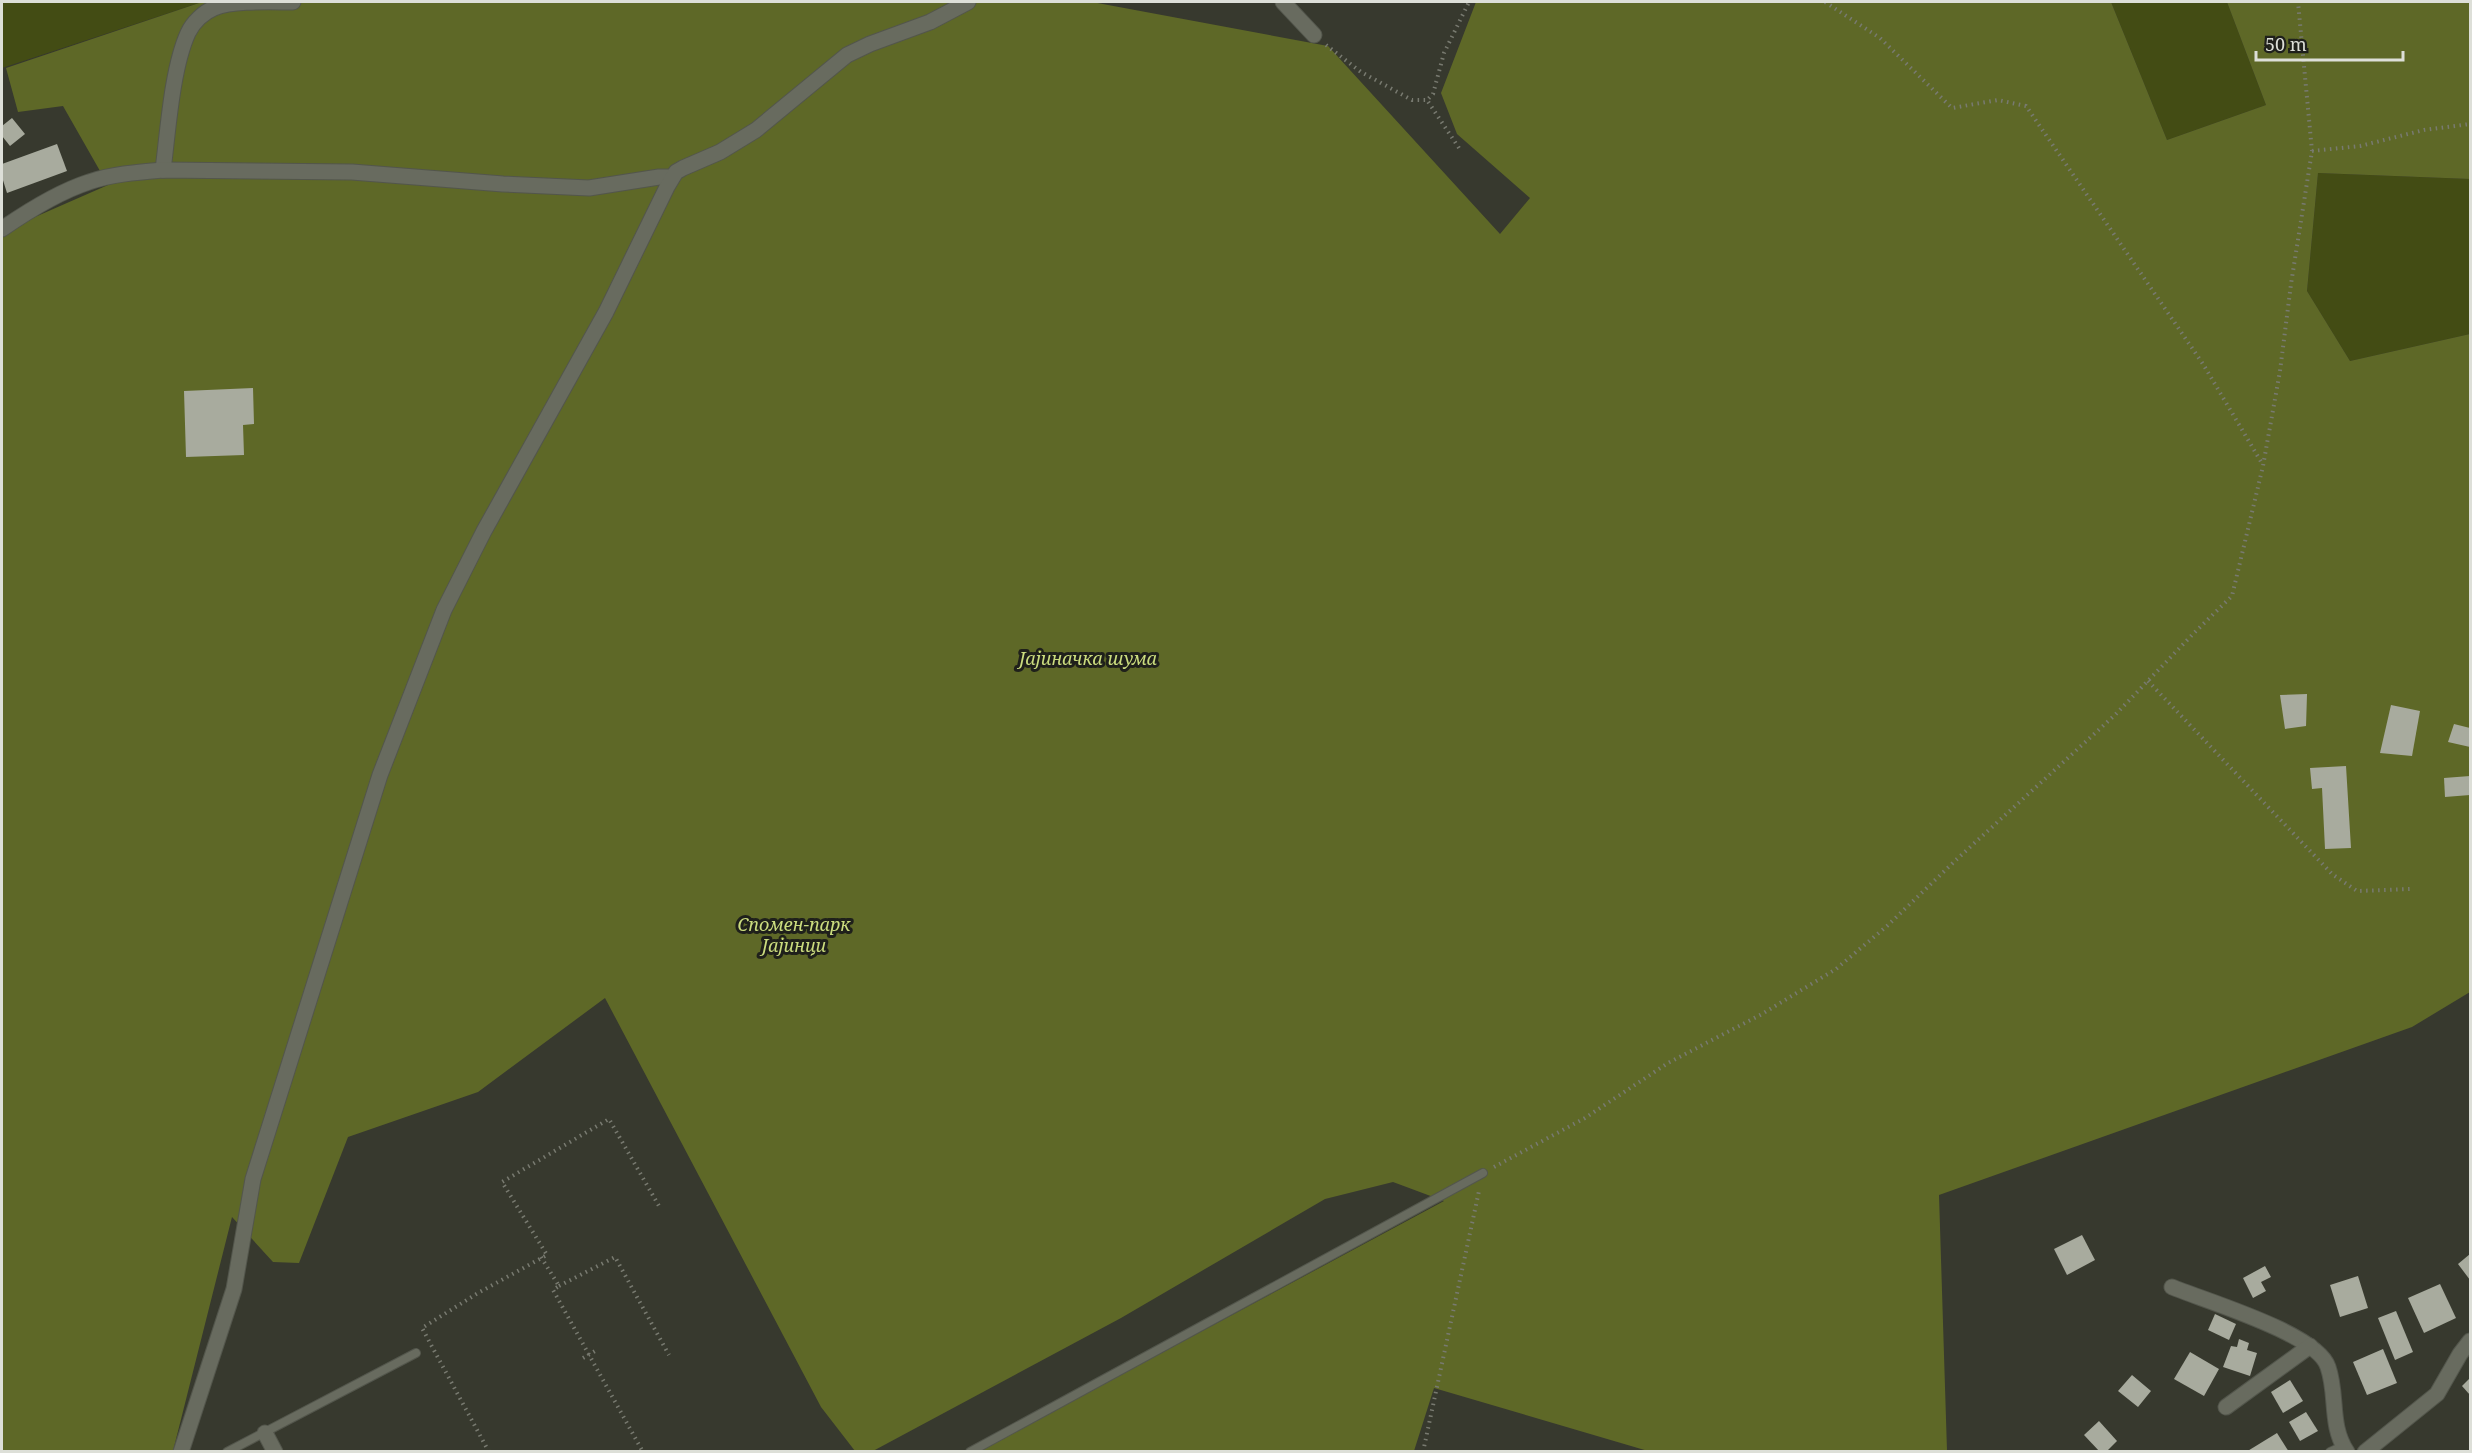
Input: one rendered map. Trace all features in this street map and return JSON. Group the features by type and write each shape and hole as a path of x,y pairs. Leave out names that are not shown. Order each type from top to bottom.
{"street":[{"path":"163,170 178,70 188,32 193,24 206,12 222,5 293,2"},
{"path":"181,1452 234,1289 246,1209 256,1169 302,1017 388,753 444,610 483,531 606,312 672,177 683,168 720,152 749,135 847,55 930,22 968,2"},
{"path":"1283,2 1314,34"},
{"path":"2,229 46,202 88,182 136,172 163,170 352,172 503,184 589,188 672,177"},
{"path":"2172,1287 2286,1331 2322,1356 2330,1371 2335,1426 2340,1450"},
{"path":"2365,1452 2437,1394 2470,1341"},
{"path":"2226,1407 2310,1346"},
{"path":"265,1433 275,1452"}],"lane":[{"path":"970,1452 1483,1173"},
{"path":"226,1452 416,1353"}],"path":[{"path":"1314,34 1361,72 1412,100 1427,100 1433,93 1444,53 1469,2"},
{"path":"1825,2 1880,38 1952,108 1998,100 2026,106 2203,364 2263,466"},
{"path":"1424,1452 1483,1173 1585,1118 1668,1063 1762,1014 1836,969 1887,926 1957,859 2115,716 2232,596 2263,466 2280,371 2312,151 2298,2"},
{"path":"1427,100 1459,148"},
{"path":"2312,151 2360,146 2424,130 2470,124"},
{"path":"2148,681 2332,874 2357,891 2411,889"},
{"path":"489,1452 422,1328 478,1293 547,1255 502,1182 609,1119 659,1206"},
{"path":"542,1257 558,1286"},
{"path":"642,1452 553,1290 615,1257 669,1355"},
{"path":"583,1358 595,1351"}],"green space":[{"path":"2,2 202,2 2,68"},
{"name":"Јајиначка шума","path":"202,2 1092,2 1328,46 1500,234 1530,198 1457,134 1441,93 1476,2 2111,2 2167,140 2266,105 2227,2 2470,2 2470,179 2318,173 2307,291 2350,361 2470,334 2470,992 2412,1027 1939,1195 1947,1451 1648,1451 1434,1388 1414,1451 979,1451 1444,1201 1393,1182 1325,1199 1121,1318 873,1451 855,1451 821,1407 605,998 478,1092 348,1137 299,1263 273,1262 232,1217 173,1451 2,1452 2,235 35,217 108,185 63,106 18,112 6,68"},
{"path":"2111,2 2227,2 2266,105 2167,140"},
{"path":"2318,173 2470,179 2470,334 2350,361 2307,291"}],"building":[{"path":"12,118 25,134 10,146 2,136 2,126"},
{"path":"57,144 67,171 7,193 2,177 2,164"},
{"path":"253,388 254,424 243,425 244,455 186,457 184,391"},
{"path":"2307,694 2306,726 2285,729 2280,695"},
{"path":"2391,705 2420,711 2412,756 2380,753"},
{"path":"2454,724 2470,728 2470,747 2448,742"},
{"path":"2346,766 2351,848 2325,849 2322,788 2312,789 2310,768"},
{"path":"2470,776 2470,795 2445,797 2444,778"},
{"path":"2082,1235 2095,1260 2067,1275 2054,1249"},
{"path":"2470,1254 2470,1280 2458,1264"},
{"path":"2265,1266 2271,1277 2261,1282 2266,1291 2253,1298 2243,1278"},
{"path":"2358,1276 2368,1308 2340,1317 2330,1285"},
{"path":"2440,1284 2456,1318 2424,1333 2408,1298"},
{"path":"2396,1311 2413,1352 2395,1360 2378,1318"},
{"path":"2215,1314 2236,1324 2229,1340 2208,1330"},
{"path":"2239,1339 2249,1343 2247,1350 2257,1353 2250,1376 2223,1367 2231,1346 2237,1347"},
{"path":"2383,1349 2397,1383 2367,1395 2353,1362"},
{"path":"2190,1352 2219,1369 2204,1396 2174,1379"},
{"path":"2132,1375 2151,1391 2138,1407 2118,1391"},
{"path":"2470,1378 2470,1395 2462,1386"},
{"path":"2290,1380 2303,1401 2283,1413 2271,1392"},
{"path":"2306,1412 2318,1431 2300,1441 2289,1422"},
{"path":"2099,1421 2117,1441 2106,1452 2100,1452 2084,1435"},
{"path":"2277,1433 2289,1452 2246,1452"}],"park label":[{"name":"Спомен-парк Јајинци","path":"794,934"}]}
